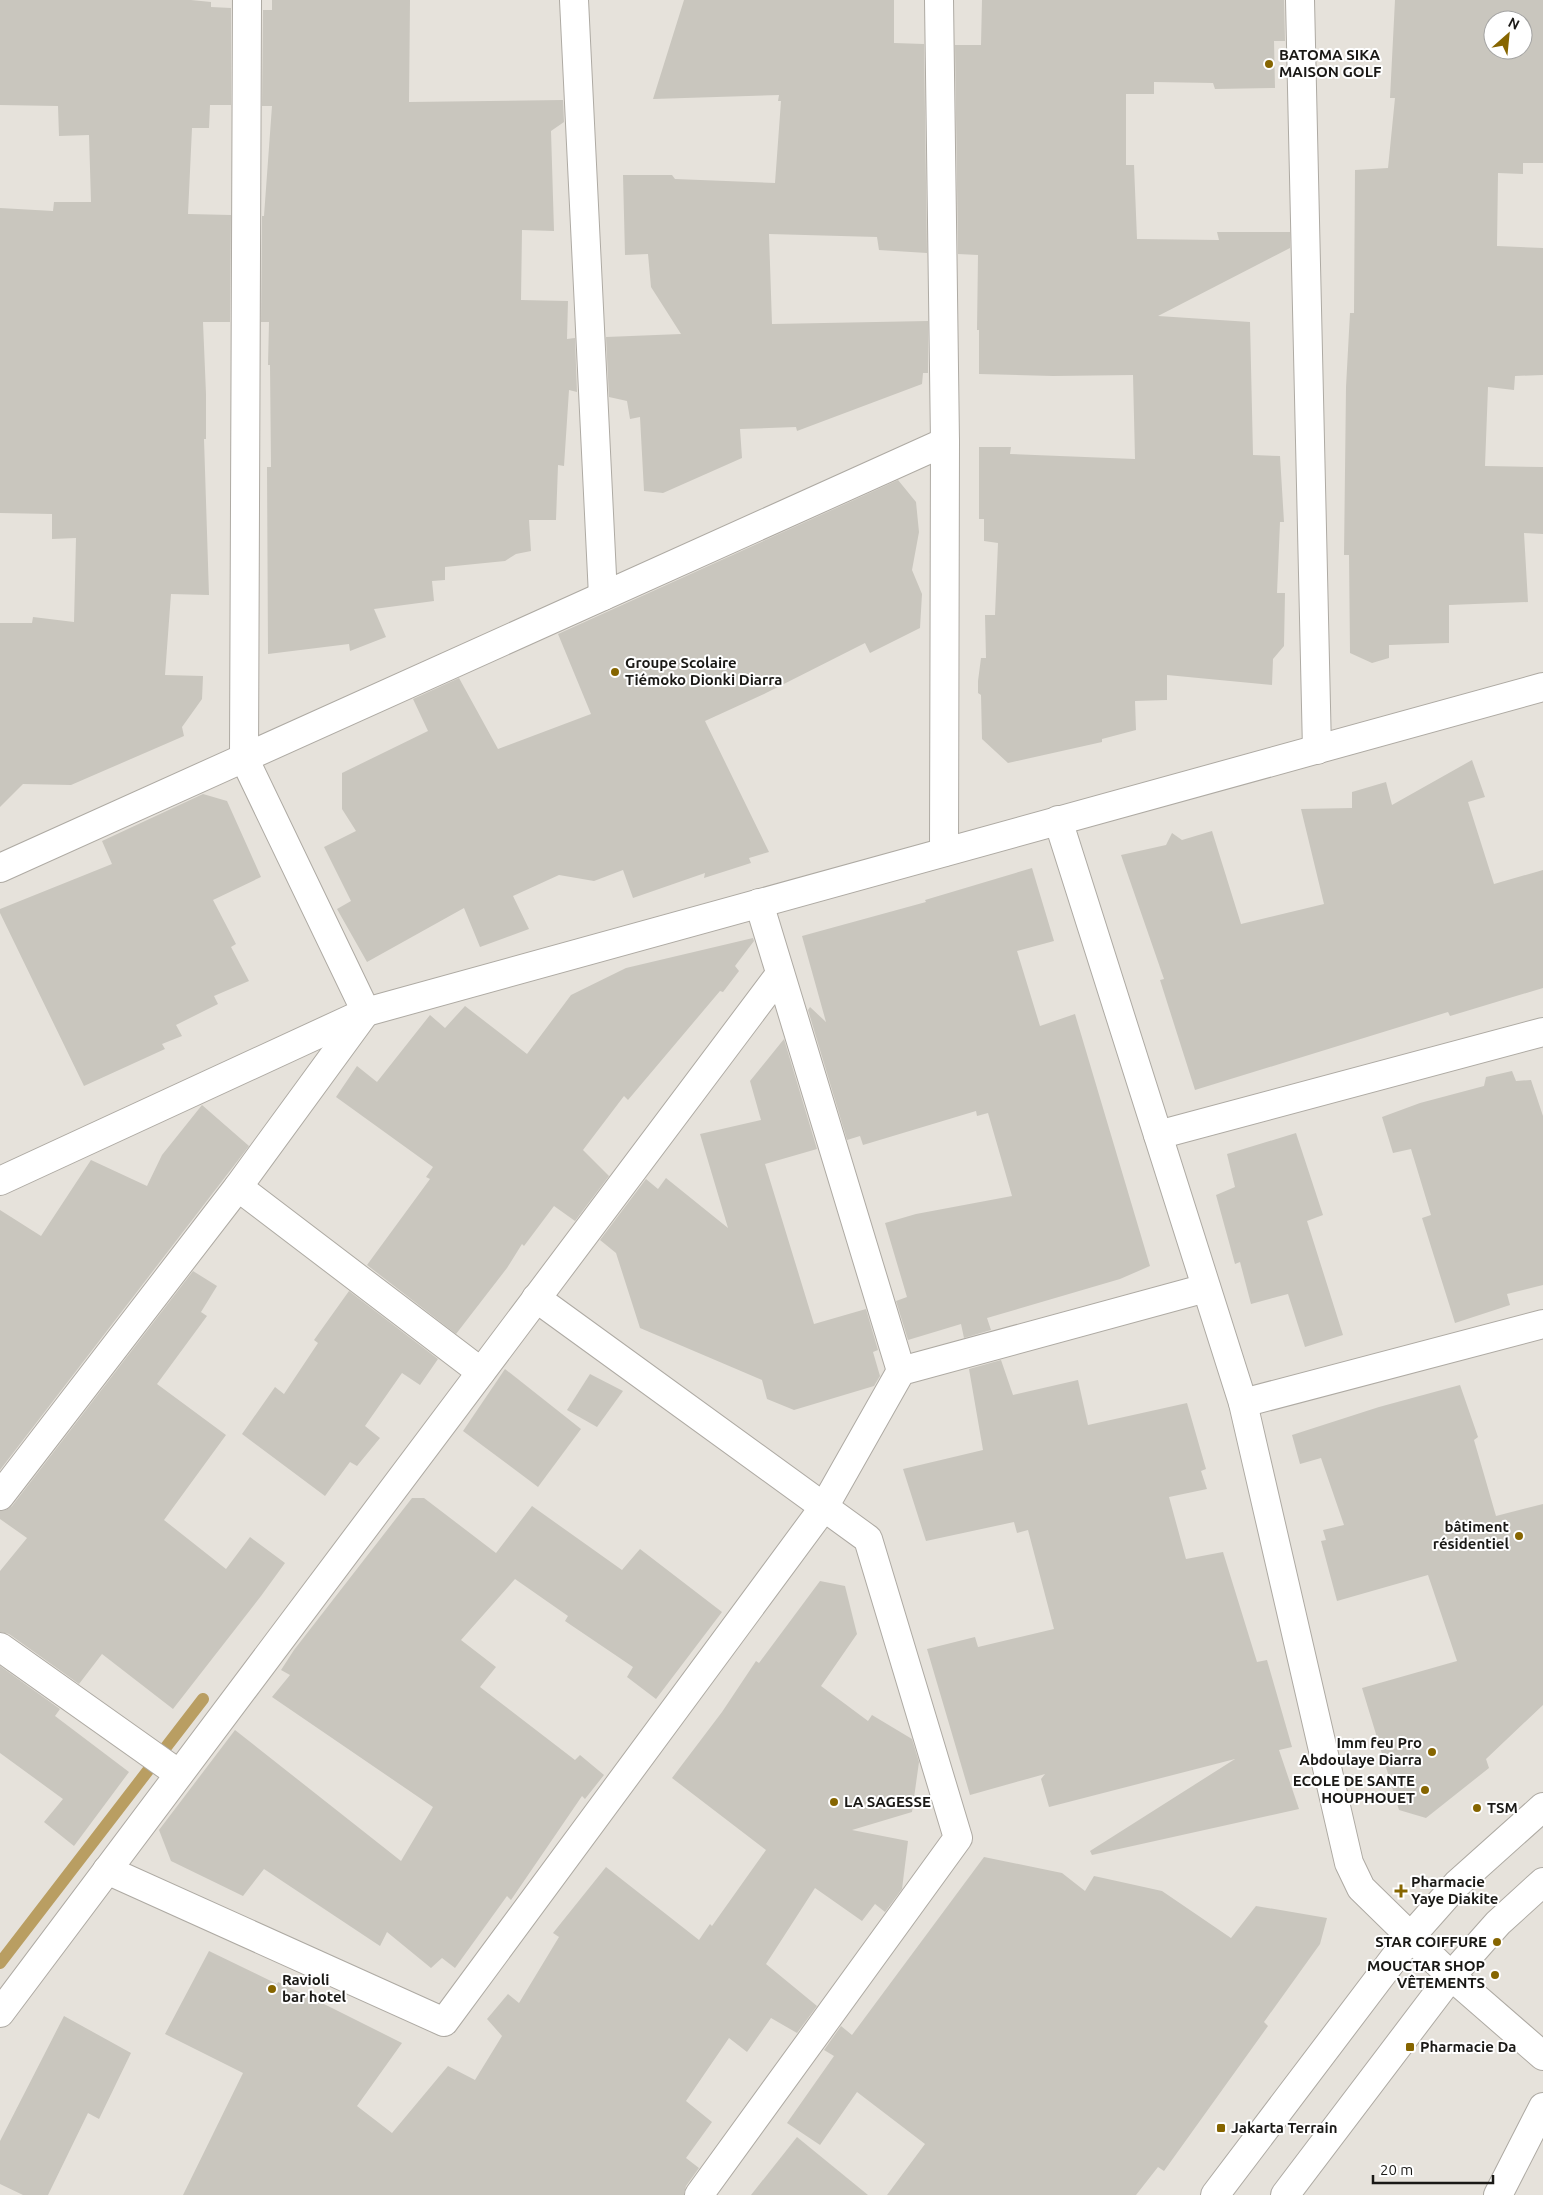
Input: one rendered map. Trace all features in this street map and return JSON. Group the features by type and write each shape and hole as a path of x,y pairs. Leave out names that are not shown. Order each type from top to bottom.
{"street":[{"path":"247,0 244,758 366,1012"},
{"path":"574,0 603,596"},
{"path":"939,0 945,442 944,852"},
{"path":"1300,0 1316,750"},
{"path":"0,868 945,442"},
{"path":"0,1181 366,1012 1543,687"},
{"path":"1058,820 1243,1404 1349,1863 1361,1888 1451,1976 1543,2056"},
{"path":"759,903 901,1371"},
{"path":"0,2013 780,974"},
{"path":"0,1496 238,1187 366,1012"},
{"path":"1158,1134 1543,1032"},
{"path":"238,1187 481,1372"},
{"path":"108,1870 444,2022 824,1507 901,1371 1206,1288"},
{"path":"536,1298 868,1539 958,1838 699,2195"},
{"path":"1243,1404 1543,1324"},
{"path":"0,1647 179,1774"},
{"path":"1215,2195 1411,1936 1457,1884 1543,1807"},
{"path":"1285,2195 1451,1976 1498,1923 1543,1882"},
{"path":"1498,2195 1543,2107"}],"building":[{"path":"0,0 191,0 211,2 211,7 231,8 231,105 210,105 209,128 192,128 188,214 231,215 230,322 203,322 206,394 206,439 204,439 209,595 171,594 165,675 203,676 202,699 182,727 184,736 71,785 23,784 0,807 0,623 32,623 33,617 74,622 76,538 52,539 52,514 0,513 0,208 53,211 54,202 91,202 89,135 59,136 58,106 0,105"},
{"path":"272,0 410,0 409,102 563,100 564,122 551,131 554,231 522,230 521,300 568,301 567,339 575,338 577,392 569,390 564,466 558,465 556,520 529,520 531,551 516,554 505,561 445,567 445,580 432,581 434,601 374,609 386,637 350,651 349,644 268,654 267,467 271,467 270,365 268,365 269,322 261,322 262,216 264,216 272,106 262,106 263,10 272,10"},
{"path":"684,0 894,0 894,43 924,44 927,253 879,250 877,237 769,234 772,324 928,321 928,373 923,373 922,384 797,431 796,427 740,429 742,458 663,493 644,491 640,417 630,419 627,401 609,397 606,337 681,334 651,287 648,254 625,255 623,175 672,175 675,179 775,183 781,101 778,101 779,95 653,99"},
{"path":"982,0 1284,0 1285,41 1274,41 1275,88 1215,89 1213,83 1154,82 1154,94 1126,94 1126,165 1134,165 1137,239 1219,240 1217,232 1290,232 1290,248 1158,316 1250,322 1253,455 1280,456 1284,522 1280,522 1277,593 1285,593 1284,646 1273,659 1272,685 1167,675 1167,700 1135,701 1136,730 1102,739 1102,742 1008,763 982,739 981,695 978,693 978,681 981,658 986,658 985,615 995,615 998,543 984,541 984,519 979,519 979,447 1011,447 1010,454 1135,459 1133,375 1053,376 979,374 979,330 977,330 978,255 958,254 955,45 981,45"},
{"path":"1395,0 1543,0 1543,163 1523,163 1523,174 1498,173 1497,246 1543,248 1543,375 1515,376 1514,390 1488,387 1485,466 1543,467 1543,534 1524,533 1528,602 1449,605 1449,643 1389,645 1389,658 1372,663 1350,653 1349,555 1344,555 1346,387 1350,313 1354,313 1355,170 1388,168 1395,98 1390,98"},
{"path":"898,480 916,502 919,532 912,570 922,594 920,628 870,653 865,643 764,694 705,721 769,852 749,858 751,863 704,878 705,873 633,898 623,870 594,881 559,875 513,896 529,929 480,947 464,908 367,962 337,909 351,901 324,847 356,831 342,809 342,773 428,731 413,699 459,678 498,749 591,714 558,634"},
{"path":"1472,760 1485,797 1468,802 1494,884 1543,870 1543,988 1450,1016 1448,1012 1195,1090 1160,980 1164,979 1121,855 1166,845 1172,833 1182,840 1212,831 1241,924 1324,904 1301,809 1352,808 1352,792 1386,782 1392,805"},
{"path":"203,794 227,801 261,877 213,900 236,944 231,947 249,981 214,996 218,1004 176,1025 182,1036 162,1044 165,1049 84,1086 0,913 0,909 112,864 102,841"},
{"path":"1032,868 1054,941 1017,951 1040,1026 1075,1014 1150,1266 1120,1279 987,1318 991,1330 964,1338 961,1324 908,1340 896,1301 907,1297 885,1223 916,1214 1012,1196 988,1113 977,1116 976,1111 863,1145 860,1136 847,1140 808,1010 810,1007 826,1022 802,936 926,902 925,900"},
{"path":"753,938 754,941 735,966 739,971 723,992 720,991 628,1100 624,1096 583,1150 609,1176 575,1221 554,1206 524,1246 522,1244 507,1268 456,1334 367,1265 430,1179 426,1177 433,1167 336,1097 357,1066 377,1082 430,1015 445,1028 465,1006 527,1054 571,995 626,968"},
{"path":"784,1039 817,1149 765,1164 814,1324 866,1309 878,1350 873,1352 880,1376 874,1386 794,1410 767,1399 762,1380 640,1328 616,1253 600,1240 646,1179 658,1189 666,1178 728,1228 700,1134 761,1120 750,1081"},
{"path":"1512,1071 1516,1081 1531,1080 1543,1116 1543,1285 1507,1294 1510,1305 1455,1323 1422,1218 1431,1215 1411,1149 1393,1153 1382,1117 1420,1103 1484,1086 1486,1077"},
{"path":"202,1105 249,1146 0,1470 0,1210 41,1236 91,1160 147,1186 162,1155"},
{"path":"1296,1133 1323,1215 1307,1221 1343,1335 1305,1347 1288,1294 1251,1304 1240,1262 1235,1264 1216,1195 1235,1187 1227,1154"},
{"path":"193,1271 217,1286 201,1312 207,1316 157,1384 226,1435 164,1520 226,1569 250,1537 285,1563 173,1709 102,1654 79,1684 9,1634 0,1632 0,1571 27,1538 0,1519 0,1511 12,1506"},
{"path":"349,1291 438,1359 420,1385 402,1373 365,1426 380,1438 357,1466 350,1462 325,1496 242,1434 275,1387 284,1394 318,1343 314,1340"},
{"path":"1001,1360 1013,1395 1078,1380 1088,1425 1187,1403 1206,1469 1201,1471 1207,1489 1169,1497 1186,1559 1223,1552 1257,1662 1267,1660 1292,1747 1279,1750 1299,1809 1092,1855 1090,1851 1235,1759 1049,1807 1041,1779 1045,1774 970,1795 927,1649 975,1637 978,1647 1054,1629 1028,1530 1017,1533 1014,1522 926,1541 903,1469 983,1450 969,1369"},
{"path":"505,1369 581,1429 538,1487 463,1431"},
{"path":"590,1374 623,1391 597,1427 567,1410"},
{"path":"1460,1385 1478,1437 1474,1440 1496,1516 1543,1504 1543,1705 1486,1759 1489,1768 1426,1818 1399,1810 1362,1688 1457,1661 1428,1575 1337,1601 1321,1541 1326,1540 1323,1530 1344,1525 1321,1458 1300,1464 1292,1435 1379,1407"},
{"path":"412,1498 424,1498 496,1553 532,1506 622,1570 640,1549 722,1612 656,1699 627,1677 633,1667 565,1621 568,1616 515,1579 461,1640 496,1667 480,1687 575,1760 580,1755 604,1775 585,1799 582,1796 511,1900 507,1896 455,1968 442,1958 431,1968 387,1932 380,1946 264,1869 243,1896 171,1861 159,1830 235,1730 401,1861 433,1807 272,1697 290,1675 281,1670 294,1650"},
{"path":"820,1581 845,1586 857,1634 821,1686 868,1721 872,1715 912,1739 919,1762 912,1812 852,1830 908,1841 902,1889 885,1912 875,1904 862,1921 815,1888 766,1964 817,2006 797,2033 771,2018 747,2052 729,2038 686,2101 712,2122 686,2158 699,2168 686,2186 684,2195 183,2195 243,2073 165,2034 209,1951 277,1984 278,1982 320,2002 402,2043 357,2106 392,2133 448,2066 475,2080 502,2036 487,2019 508,1994 519,2003 559,1937 553,1933 606,1867 699,1940 710,1924 712,1926 766,1850 672,1778 722,1712 756,1661 759,1663"},
{"path":"0,1666 60,1709 55,1716 129,1772 74,1846 44,1822 63,1799 0,1753"},
{"path":"984,1857 1062,1873 1085,1891 1094,1876 1162,1891 1231,1938 1256,1906 1327,1918 1320,1944 1264,2022 1268,2026 1164,2171 1158,2167 1136,2195 887,2195 925,2144 857,2092 820,2145 787,2123 834,2056 824,2050 841,2026 852,2035"},
{"path":"64,2016 131,2053 99,2119 88,2113 48,2195 23,2195 0,2184 0,2141"},
{"path":"797,2137 868,2195 751,2195"}],"waterway":[{"path":"0,1963 203,1699"}],"place":[{"name":"BATOMA SIKA MAISON GOLF","path":"1269,64"},
{"name":"Groupe Scolaire Tiémoko Dionki Diarra","path":"615,672"},
{"name":"bâtiment résidentiel","path":"1519,1536"},
{"name":"Imm feu Pro Abdoulaye Diarra","path":"1432,1752"},
{"name":"ECOLE DE SANTE HOUPHOUET","path":"1425,1790"},
{"name":"LA SAGESSE","path":"834,1802"},
{"name":"TSM","path":"1477,1808"},
{"name":"Pharmacie Yaye Diakite","path":"1401,1891"},
{"name":"STAR COIFFURE","path":"1497,1942"},
{"name":"MOUCTAR SHOP VÊTEMENTS","path":"1495,1975"},
{"name":"Ravioli bar hotel","path":"272,1989"},
{"name":"Pharmacie Da","path":"1410,2047"},
{"name":"Jakarta Terrain","path":"1221,2128"}]}
